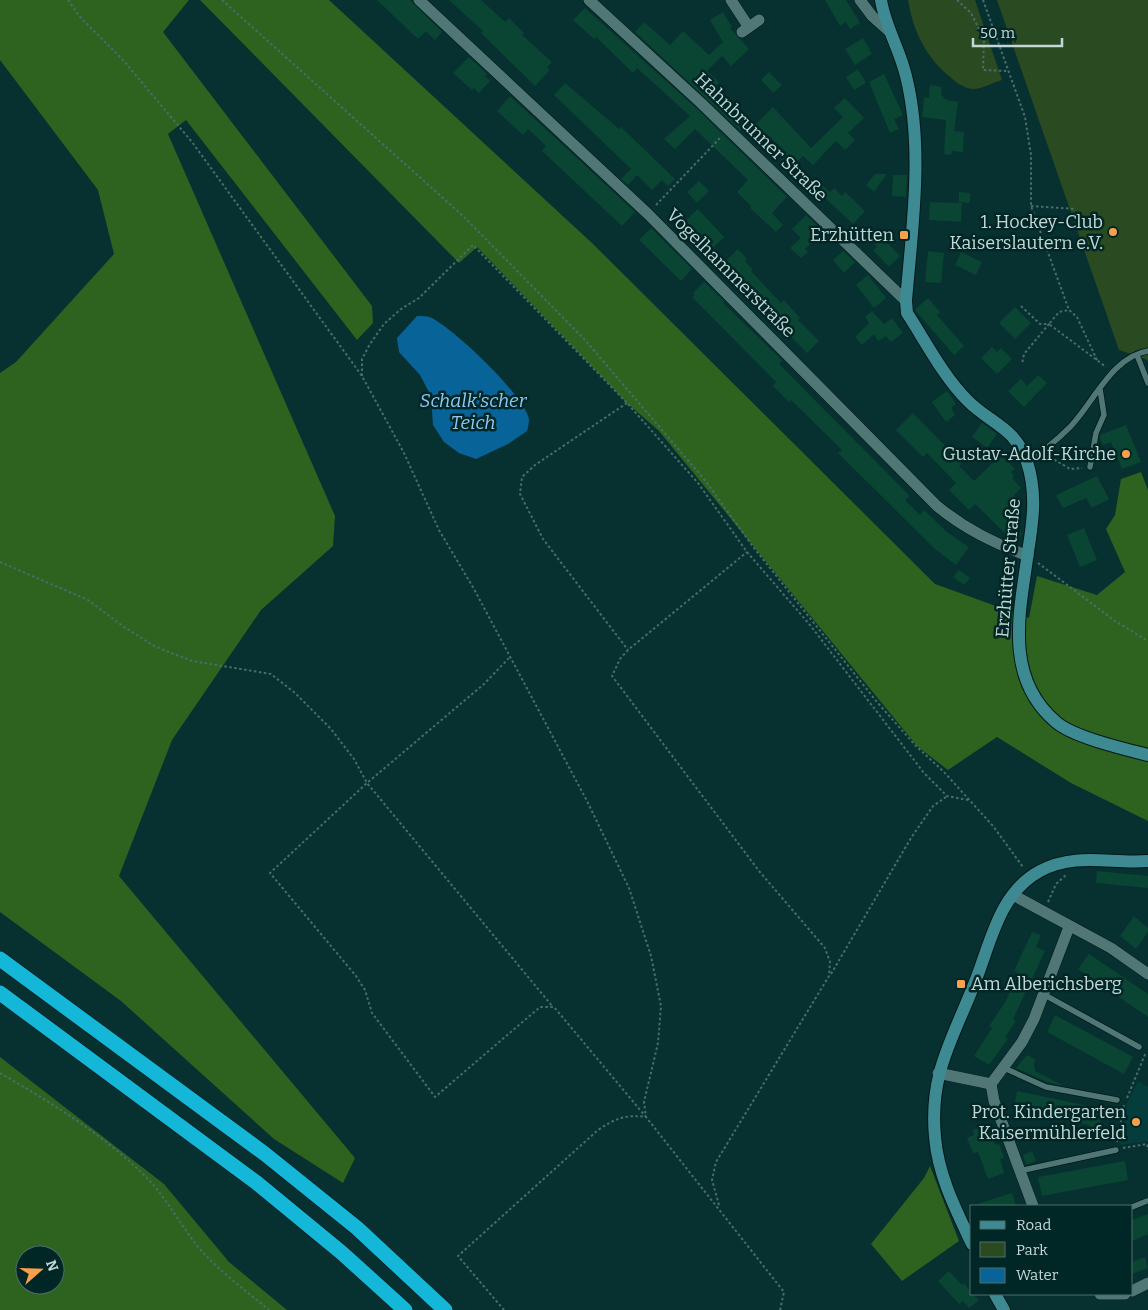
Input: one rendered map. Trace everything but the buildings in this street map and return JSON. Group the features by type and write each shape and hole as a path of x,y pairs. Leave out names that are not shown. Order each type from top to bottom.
{"highway":[{"path":"0,959 265,1154 357,1228 445,1310"},
{"path":"0,993 256,1183 342,1253 405,1310"}],"street":[{"name":"Vogelhammerstraße","path":"419,0 648,214 937,506 958,523 994,544 1028,556"},
{"name":"Hahnbrunner Straße","path":"589,0 702,104 906,301"},
{"path":"731,0 745,29 760,20"},
{"path":"860,0 872,16 891,33"},
{"name":"Erzhütter Straße","path":"881,0 906,76 913,121 914,164 906,301 907,314 955,385 969,402 1012,435 1020,445 1032,479 1034,514 1017,636 1021,664 1029,687 1056,723 1074,732 1148,755"},
{"path":"970,1239 946,1185 937,1154 934,1112 938,1073 947,1044 972,990 993,932 1013,895 1031,878 1056,865 1087,858 1148,861"},
{"path":"1013,895 1069,927 1112,948 1148,974"},
{"path":"1033,1205 994,1100 991,1084 1022,1042 1069,927"},
{"path":"938,1073 991,1084"},
{"path":"1133,1290 1148,1283"},
{"path":"996,1295 1004,1310"}],"lane":[{"path":"867,0 872,16"},
{"path":"1027,462 1070,427 1113,372 1137,355 1148,351"},
{"path":"1137,355 1148,383"},
{"path":"1090,467 1096,433 1104,415 1100,389"},
{"path":"1042,994 1140,1047"},
{"path":"1004,1068 1046,1087 1117,1100"},
{"path":"1019,1171 1116,1150"},
{"path":"1133,1207 1147,1201"}],"path":[{"path":"68,0 80,17 140,80 192,142 362,376 404,452 439,530 474,589 586,801 629,888 651,956 661,1006 658,1043 644,1102 646,1117"},
{"path":"222,0 464,216 586,340 704,479 754,548 877,702 915,745 993,826 1031,878"},
{"path":"958,0 971,13 984,39 983,70 1008,71"},
{"path":"982,0 1025,117 1031,155 1031,206 1069,310 1077,317 1097,360 1049,324 1040,324 1021,306"},
{"path":"648,214 718,140"},
{"path":"1031,206 1076,209"},
{"path":"362,376 362,358 384,324 401,309 419,298 473,245 627,402 698,483 748,552 810,625 924,773 947,796 970,800"},
{"path":"1022,364 1024,354 1059,312 1069,310"},
{"path":"627,402 535,465 522,477 520,494 543,539 628,650"},
{"path":"1058,462 1070,469 1090,467"},
{"path":"748,552 628,650 620,659 612,676 759,871 825,948 830,962 829,976"},
{"path":"1028,556 1115,621 1148,642"},
{"path":"0,562 88,600 124,628 156,647 192,662 270,674 295,693 331,729 354,759 367,783 646,1117 719,1208 784,1292 780,1310"},
{"path":"510,658 484,684 367,783 270,873 356,976 365,990 372,1013 435,1096 540,1006 554,1008"},
{"path":"719,1208 712,1180 716,1162 911,838 933,806 947,796"},
{"path":"1045,914 1056,884 1087,858"},
{"path":"1148,1049 1125,1102 1116,1150 1147,1144 1148,1150"},
{"path":"0,1072 63,1110 144,1174 169,1204 197,1245 220,1270 270,1310"},
{"path":"504,1310 458,1256 598,1130 616,1118 631,1115 646,1117"}],"shaded area":[{"name":"Prot. Kindergarten Kaisermühlerfeld","path":"1138,1081 1148,1087 1148,1141 1119,1145 1127,1103"}],"green space":[{"path":"0,0 189,0 163,32 372,306 373,323 357,340 186,120 168,134 335,516 333,546 261,610 172,740 119,876 355,1158 343,1183 274,1139 121,1001 0,912 0,373 16,362 114,254 98,190 0,60"},
{"path":"200,0 329,0 592,243 935,584 1029,618 1037,576 1097,595 1125,572 1106,529 1115,515 1121,479 1141,472 1148,490 1148,821 1071,783 997,737 948,770 917,746 659,431 627,403 477,247 459,263"},
{"path":"908,0 975,0 1002,80 973,89 963,86 952,78 933,60 921,42 913,22"},
{"path":"997,0 1148,0 1148,360 1119,350"},
{"path":"0,1057 164,1184 229,1262 287,1310 0,1310"},
{"path":"930,1166 959,1241 902,1281 871,1244 924,1178"}],"water":[{"name":"Schalk'scher Teich","path":"417,316 430,317 443,325 472,349 502,379 524,408 529,419 527,431 508,444 476,459 459,453 444,442 433,425 431,396 420,375 399,352 397,338"}],"place":[{"name":"1. Hockey-Club Kaiserslautern e.V.","path":"1113,232"},
{"name":"Erzhütten","path":"904,235"},
{"name":"Gustav-Adolf-Kirche","path":"1126,454"},
{"name":"Am Alberichsberg","path":"961,984"},
{"name":"Prot. Kindergarten Kaisermühlerfeld","path":"1136,1122"}]}
